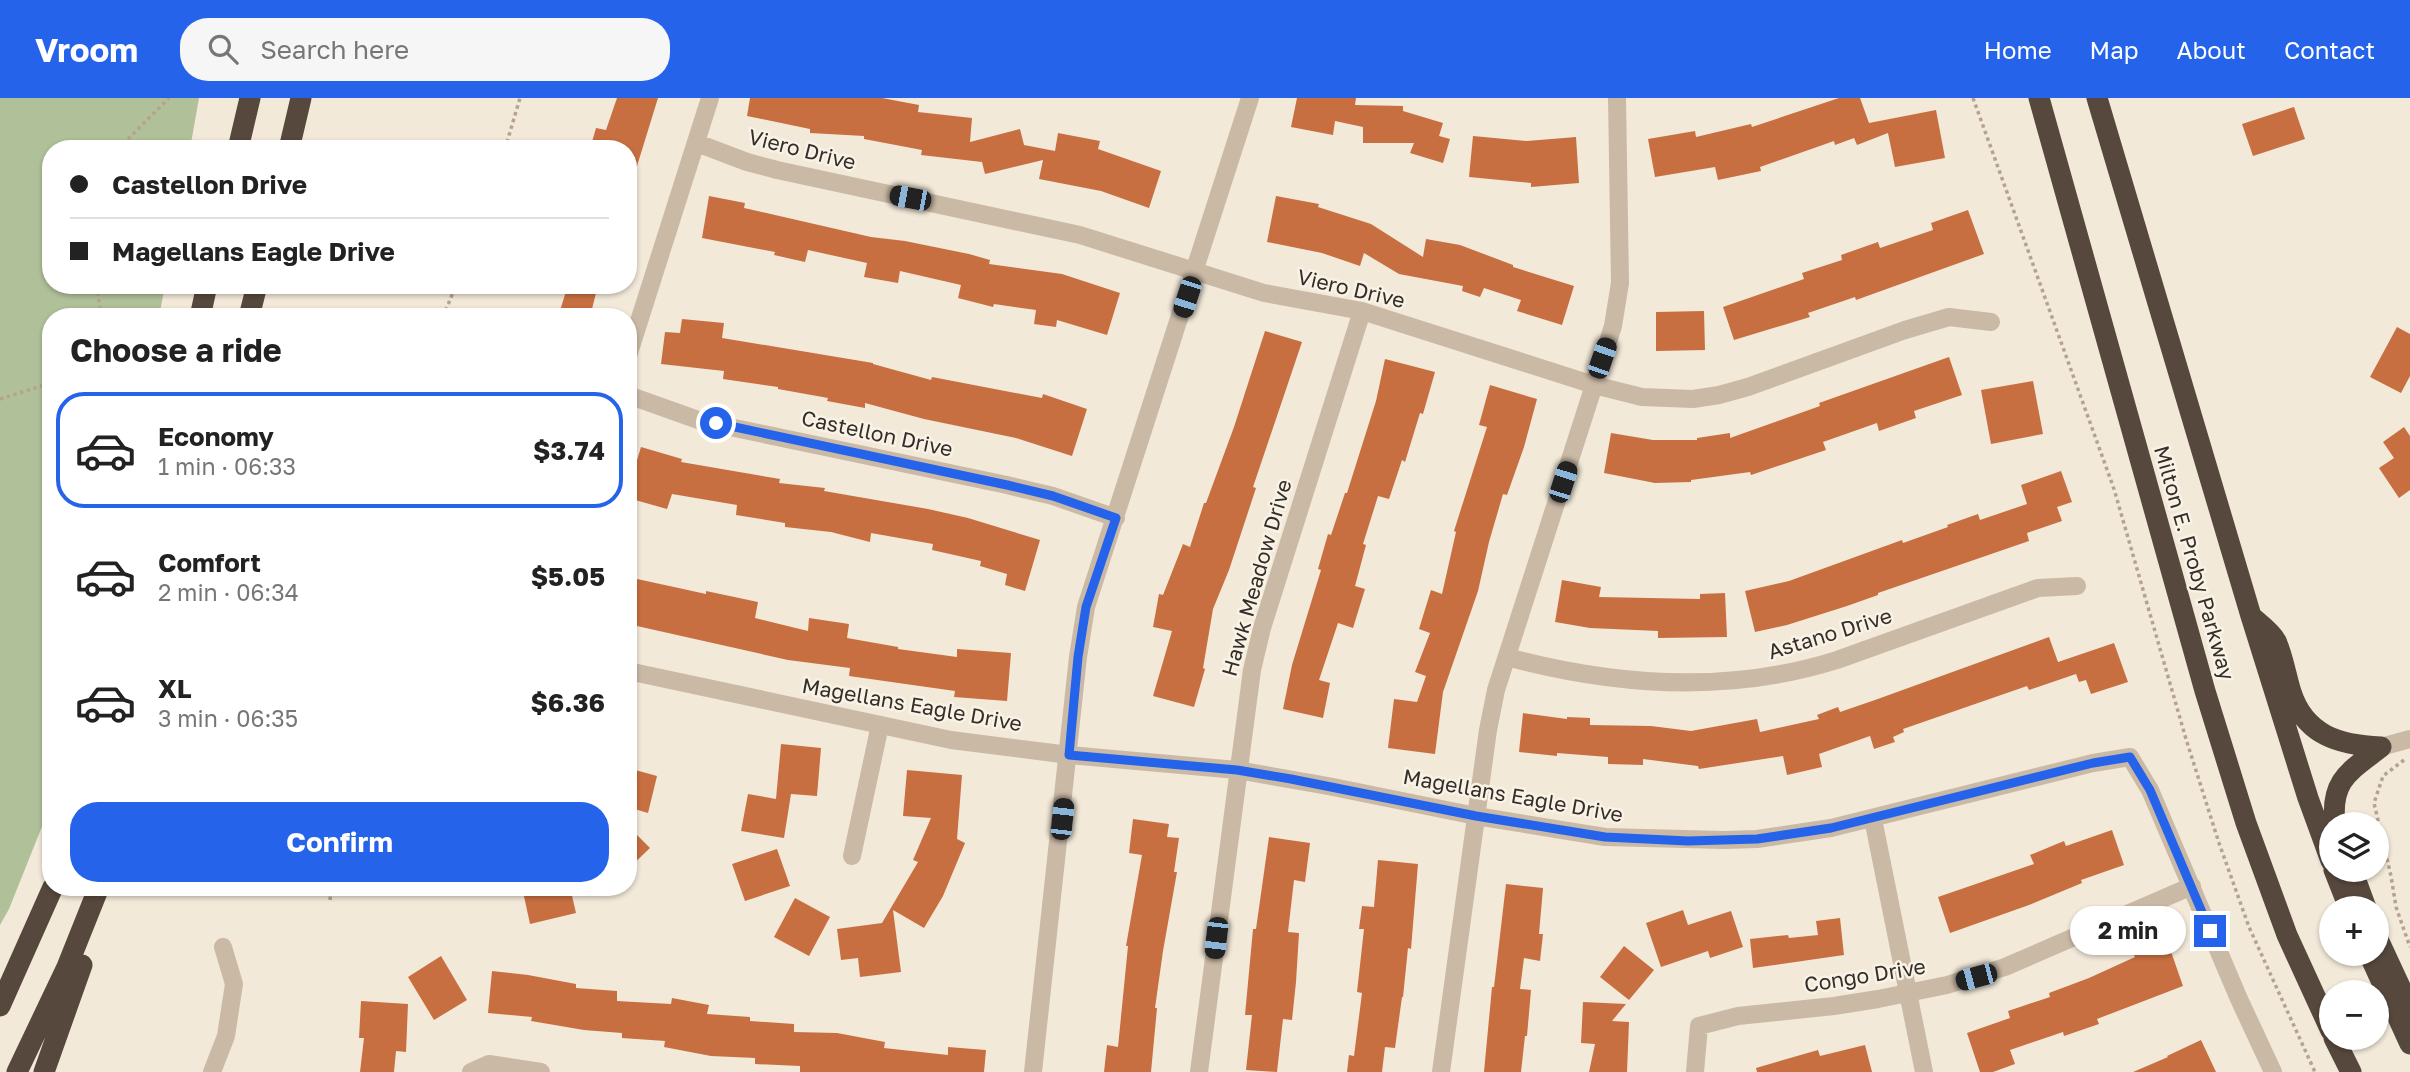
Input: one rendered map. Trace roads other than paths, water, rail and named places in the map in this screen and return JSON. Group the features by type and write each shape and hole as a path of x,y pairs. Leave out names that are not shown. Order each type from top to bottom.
{"highway":[{"path":"240,140 250,98"},
{"path":"291,140 301,98"},
{"name":"Milton E. Proby Parkway","path":"2039,98 2217,731 2246,823 2287,935 2319,1005"},
{"name":"Milton E. Proby Parkway","path":"2097,98 2251,616 2319,828"},
{"path":"2251,616 2275,639 2292,697 2305,719 2319,732 2353,746 2397,742"},
{"path":"2333,812 2342,778 2397,742"},
{"path":"0,979 48,896"},
{"path":"0,1006 49,896"},
{"path":"17,1072 67,967 95,896"},
{"path":"44,1072 90,942 103,896"},
{"path":"2389,963 2410,1008"},
{"path":"2374,966 2410,1044"},
{"path":"2340,1050 2351,1072"}],"street":[{"path":"637,328 710,98"},
{"path":"1033,1072 1086,607 1250,98"},
{"path":"1441,1072 1488,730 1496,690 1613,326 1620,283 1617,98"},
{"name":"Viero Drive","path":"697,143 777,170 1036,224 1264,293 1363,311 1594,385 1642,397 1693,399 1748,387 1905,330 1950,317 1991,323"},
{"name":"Hawk Meadow Drive","path":"1199,1072 1252,670 1259,638 1363,311"},
{"name":"Castellon Drive","path":"637,398 701,421 1007,485 1053,496 1116,518"},
{"name":"Astano Drive","path":"1507,657 1569,672 1618,679 1689,682 1758,679 1837,660 2038,588 2077,586"},
{"name":"Magellans Eagle Drive","path":"637,673 951,740 1069,755 1237,770 1476,816 1605,837 1688,841 1757,839 1831,828 2069,769 2130,757 2150,790 2273,1072"},
{"path":"852,856 880,725"},
{"path":"1873,819 1924,1072"},
{"name":"Congo Drive","path":"1695,1072 1699,1026 1738,1016 1834,1006 1947,985 2005,967 2192,886"},
{"path":"212,1072 226,1036 234,984 223,947"},
{"path":"471,1072 489,1064 541,1072"}]}
